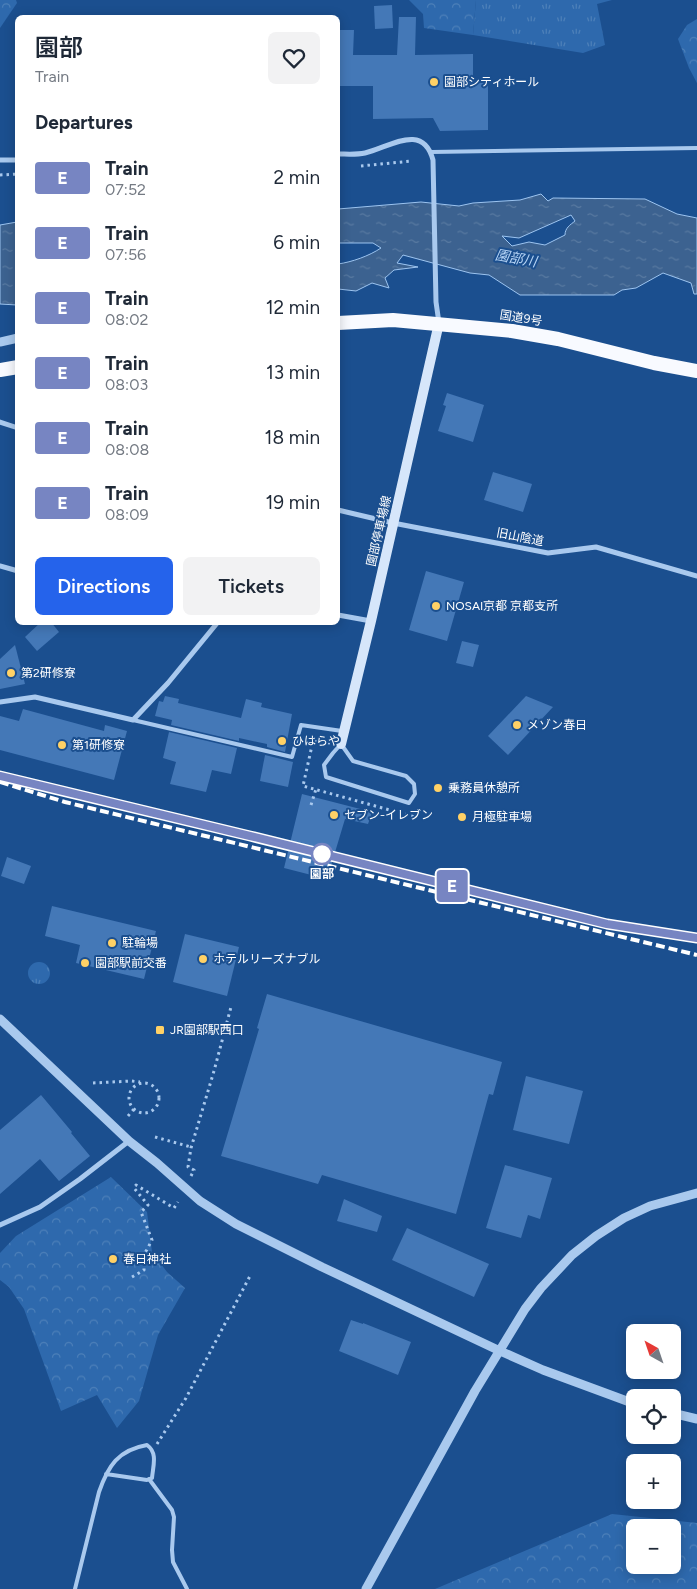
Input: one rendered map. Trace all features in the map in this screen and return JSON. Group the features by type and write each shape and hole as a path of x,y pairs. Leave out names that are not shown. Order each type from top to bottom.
{"highway":[{"name":"国道9号","path":"340,322 394,320 512,331 697,371"},
{"path":"0,370 15,368"}],"main road":[{"name":"園部停車場線","path":"341,744 394,523 439,323"}],"street":[{"path":"340,154 364,153 404,139 416,139 431,152 433,160 436,302 439,323"},
{"path":"0,160 15,160"},
{"path":"0,342 15,339"},
{"path":"0,422 15,427"},
{"name":"旧山陰道","path":"340,510 548,553 596,547 697,576"},
{"path":"0,566 15,569"},
{"path":"340,615 371,621"},
{"path":"0,702 35,697 133,720 168,682 216,625"},
{"path":"0,1019 129,1140 200,1201 236,1224 500,1351 561,1377 626,1401"},
{"path":"0,1225 40,1207 80,1179 129,1140"},
{"path":"366,1589 475,1391 525,1309 541,1288 572,1255 596,1236 624,1218 650,1206 697,1193"},
{"path":"681,1415 697,1419"}],"lane":[{"path":"431,152 697,148"},
{"path":"133,720 292,757 301,725 343,732"},
{"path":"341,744 353,761 406,776 414,784 415,794 409,803 326,777 324,766 341,744"},
{"path":"75,1589 99,1492 106,1474 118,1457 137,1447 147,1445 153,1450 152,1478 147,1480 106,1474"},
{"path":"149,1479 172,1510 174,1517 173,1562 187,1589"}],"path":[{"path":"355,166 412,161"},
{"path":"0,174 15,174"},
{"path":"311,805 316,789"},
{"path":"191,1176 194,1170 188,1167 191,1147 231,1007"},
{"path":"93,1083 131,1081 148,1083 159,1092 159,1102 153,1110 143,1113 134,1109 129,1101 130,1091 133,1087 142,1083"},
{"path":"128,1116 134,1109"},
{"path":"155,1137 191,1147"},
{"path":"132,1277 144,1270 144,1255 152,1240 141,1212 148,1205 134,1188 136,1185 174,1208 178,1202"},
{"path":"153,1450 186,1398 250,1276"}],"green space":[{"path":"0,0 16,0 17,3 0,28"},
{"path":"409,0 476,0 473,35 424,28 423,14"},
{"path":"476,0 612,0 597,4 605,45 583,53 473,35"},
{"path":"697,19 697,83 678,39 687,25"},
{"path":"39,962 49,969 50,973 43,983 39,984 29,977 28,973 35,963"},
{"path":"111,1177 147,1212 152,1252 167,1272 185,1288 158,1335 139,1401 117,1428 97,1395 61,1411 24,1309 9,1287 0,1280 0,1253 16,1236"},
{"path":"612,1514 659,1519 626,1519 626,1574 681,1574 681,1521 697,1523 697,1589 435,1589"}],"water":[{"name":"園部川","path":"541,194 548,201 553,198 645,199 677,214 697,218 697,294 694,294 691,283 663,273 636,288 622,290 614,295 520,295 489,275 470,273 403,255 397,263 418,267 394,270 385,278 389,288 372,283 356,291 340,289 340,264 371,254 381,248 373,243 340,243 340,209 421,202 459,206 473,203 520,200","holes":["571,215 575,221 570,225 565,235 545,245 529,242 512,246 502,236 519,238"]},
{"path":"15,222 15,305 0,304 0,225"}],"building":[{"path":"392,5 393,28 375,29 374,6"},
{"path":"399,17 416,17 415,55 473,54 473,81 488,81 488,130 440,131 433,118 373,119 373,86 340,86 340,30 354,30 353,55 397,55"},
{"path":"447,393 484,405 473,442 438,431 446,406 443,405"},
{"path":"493,472 532,484 523,512 484,500"},
{"name":"NOSAI京都 京都支所","path":"426,571 464,582 447,641 409,630"},
{"path":"38,625 53,625 59,632 37,651 25,637"},
{"path":"462,641 479,645 473,667 456,663"},
{"name":"第2研修寮","path":"15,645 25,684 0,689 0,659"},
{"path":"165,696 179,699 178,703 241,718 246,699 262,703 261,707 292,714 285,752 267,747 267,744 239,738 239,741 171,725 172,720 155,716 159,701 163,702"},
{"name":"メゾン春日","path":"526,696 553,707 508,755 488,736"},
{"name":"第1研修寮","path":"23,709 104,731 105,725 127,731 114,780 0,750 0,716 19,721"},
{"path":"169,732 237,748 231,774 212,770 206,792 170,784 176,762 163,758"},
{"path":"265,755 293,762 288,787 260,781"},
{"path":"302,794 372,812 368,824 345,819 327,879 284,868"},
{"path":"7,857 31,866 24,884 1,876"},
{"name":"駐輪場","path":"52,906 156,931 144,979 76,963 80,945 45,936"},
{"path":"185,934 239,947 227,996 173,982"},
{"path":"267,994 502,1062 493,1095 489,1094 456,1214 322,1175 318,1184 221,1156 259,1029 257,1028"},
{"path":"526,1076 583,1091 569,1144 513,1130"},
{"path":"41,1095 90,1156 59,1181 40,1159 0,1194 0,1130"},
{"path":"505,1165 552,1178 540,1219 528,1215 521,1238 486,1228"},
{"path":"344,1199 382,1216 377,1232 337,1221"},
{"path":"407,1228 489,1264 474,1297 392,1260"},
{"path":"351,1320 411,1342 398,1375 339,1351"}],"railway":[{"path":"12,779 607,924 697,938"},
{"path":"0,782 65,802 697,955"}],"train":[{"name":"E","path":"0,776 607,924 697,938"}],"place":[{"name":"園部シティホール","path":"434,82"},
{"name":"NOSAI京都 京都支所","path":"436,606"},
{"name":"第2研修寮","path":"11,673"},
{"name":"メゾン春日","path":"517,725"},
{"name":"ひはらや","path":"282,741"},
{"name":"第1研修寮","path":"62,745"},
{"name":"乗務員休憩所","path":"438,788"},
{"name":"セブン-イレブン","path":"334,815"},
{"name":"月極駐車場","path":"462,817"},
{"name":"園部","path":"322,854"},
{"name":"駐輪場","path":"112,943"},
{"name":"ホテルリーズナブル","path":"203,959"},
{"name":"園部駅前交番","path":"85,963"},
{"name":"JR園部駅西口","path":"160,1030"},
{"name":"春日神社","path":"113,1259"}]}
